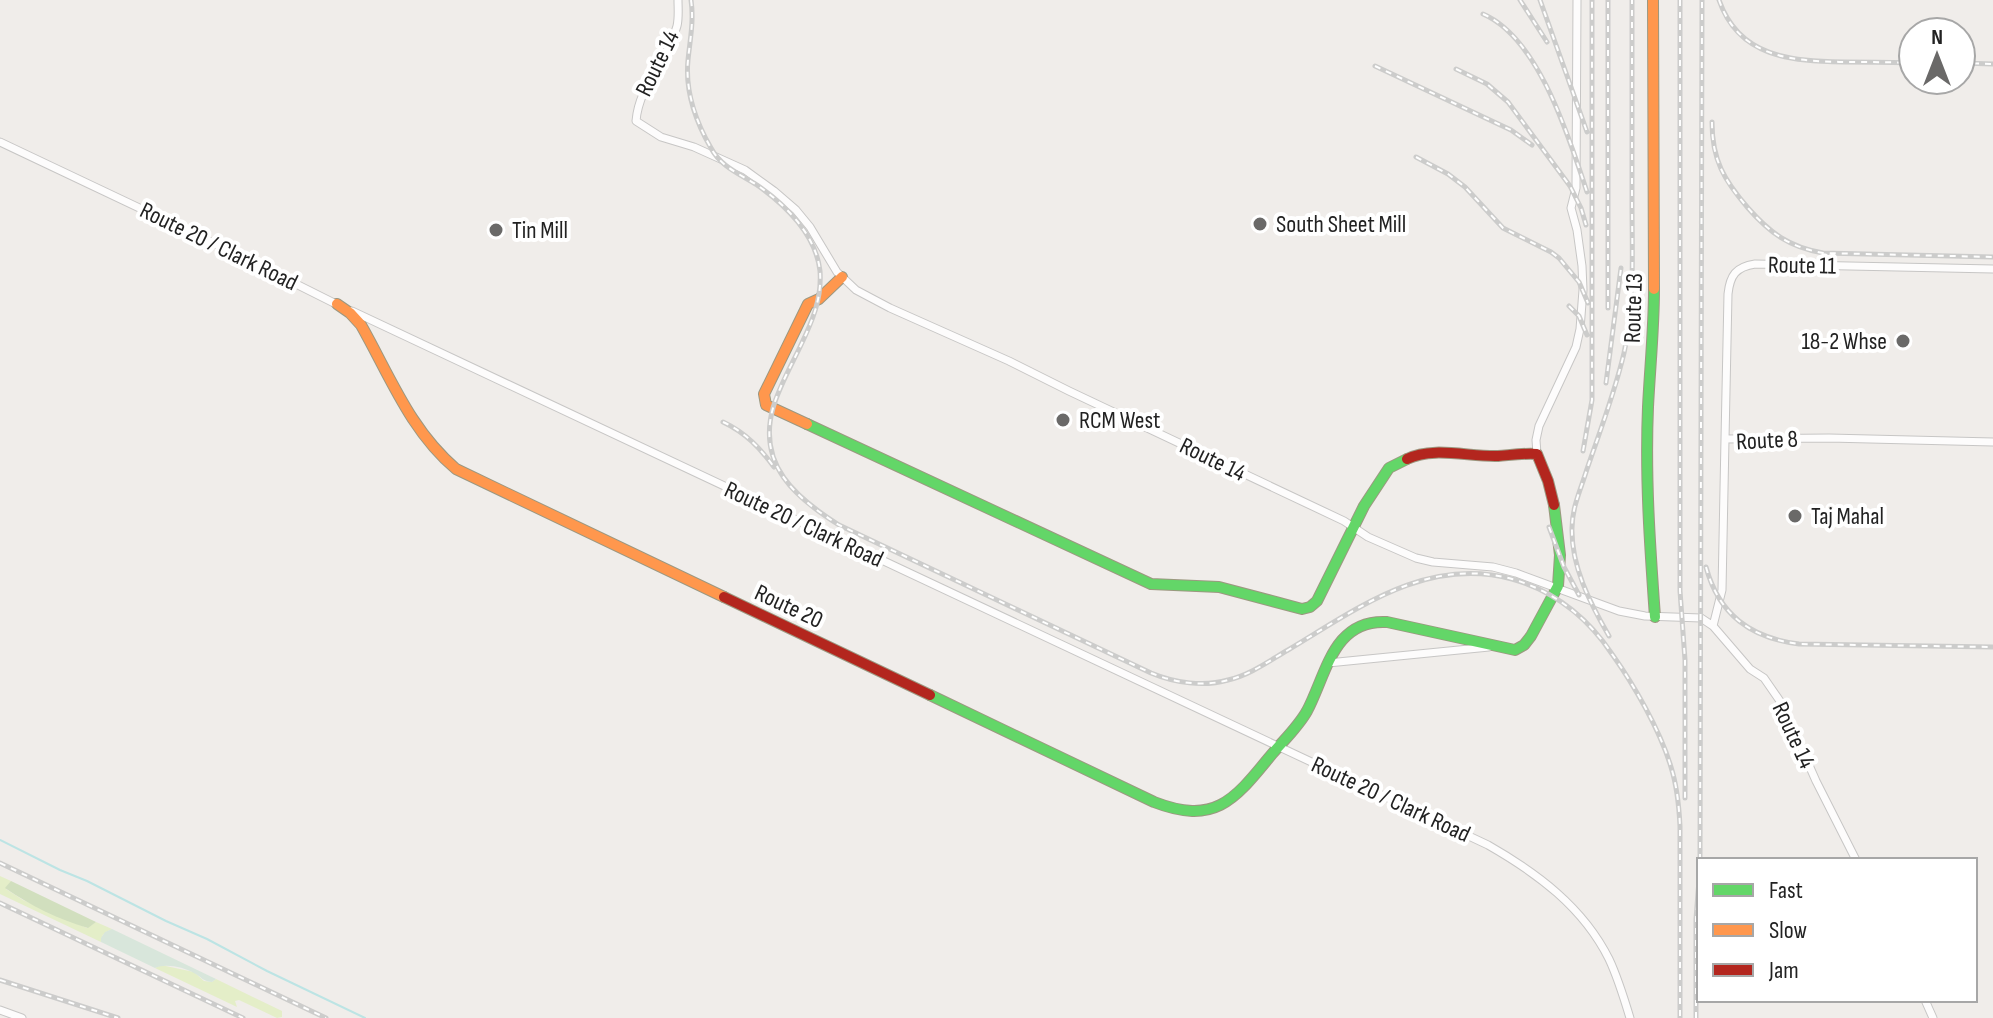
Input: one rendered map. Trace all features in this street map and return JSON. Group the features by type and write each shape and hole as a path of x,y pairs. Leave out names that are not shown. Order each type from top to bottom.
{"street":[{"name":"Route 14","path":"678,0 678,24 669,49 637,105 636,121 661,137 694,147 745,170 774,191 796,210 842,277 856,290 1416,558 1493,567 1516,573 1619,611 1655,617 1701,618 1720,633 1750,669 1764,678 1782,704 1855,858"},
{"path":"1278,746 1308,710 1318,673 1347,634 1359,626 1376,622 1397,624 1515,650 1526,644 1558,589 1560,536 1544,465 1537,454 1536,440 1539,426 1576,347 1581,320 1582,266 1571,208 1576,188 1577,0"},
{"name":"Route 13","path":"1653,0 1654,326 1648,408 1649,529 1655,617"},
{"name":"Route 20 / Clark Road","path":"0,142 1506,855 1555,890 1591,930 1615,971 1630,1018"},
{"name":"Route 11","path":"1725,439 1728,294 1736,270 1755,264 1993,269"},
{"path":"842,277 819,299 808,304 764,394 766,405 1151,584 1219,587 1302,609 1310,607 1317,601 1364,506 1389,468 1417,454 1434,452 1468,456 1537,454"},
{"name":"Route 20","path":"337,304 361,325 425,440 456,469 1154,802 1188,813 1220,806 1244,788 1278,746"},
{"name":"Route 8","path":"1713,626 1722,590 1725,439 1851,438 1993,442"},
{"path":"1328,663 1497,646"},
{"path":"0,1010 22,1018"}],"green space":[{"path":"0,876 11,881 6,889 23,900 87,928 96,922 112,929 104,934 101,942 0,894"},
{"path":"11,881 96,922 88,928 45,911 5,888"},
{"path":"161,965 194,972 204,981 216,979 282,1011 282,1017 277,1018 239,1000 235,1001 237,1007 155,968"}],"shaded area":[{"path":"112,929 216,979 206,981 174,966 155,968 101,942 105,932"}],"waterway":[{"path":"0,840 365,1018"}],"railway":[{"path":"691,0 688,83 696,117 715,155 768,193 798,222 813,245 820,271 815,310 778,392 769,428 776,463 795,491 839,525 1151,673 1190,683 1219,682 1244,675 1367,603 1422,581 1450,575 1481,574 1512,579 1556,599 1581,618 1603,641 1653,723 1671,767 1680,826 1680,1018"},
{"path":"1520,0 1547,42"},
{"path":"1540,0 1587,132"},
{"path":"1583,451 1592,400 1592,0"},
{"path":"1608,0 1608,308"},
{"path":"1609,636 1578,570 1572,528 1577,498 1607,411 1628,334 1632,258 1632,0"},
{"path":"1680,0 1680,591 1685,660 1685,798"},
{"path":"1700,858 1702,0"},
{"path":"1719,0 1740,34 1770,52 1805,60 1897,63"},
{"path":"1483,14 1503,26 1536,67 1561,118 1587,192"},
{"path":"1977,64 1993,64"},
{"path":"1375,66 1511,130 1532,145"},
{"path":"1456,69 1487,84 1508,102 1570,186 1586,225"},
{"path":"1712,122 1717,159 1732,188 1764,225 1790,243 1823,253 1993,257"},
{"path":"1416,157 1465,187 1503,228 1559,258 1579,282 1588,303"},
{"path":"1606,383 1621,268"},
{"path":"1569,306 1579,316 1587,335"},
{"path":"723,422 752,442 774,467"},
{"path":"1549,527 1564,567 1579,595"},
{"path":"1706,567 1728,611 1752,630 1782,641 1799,644 1993,647"},
{"path":"0,863 326,1018"},
{"path":"0,903 243,1018"},
{"path":"1696,1018 1697,906"},
{"path":"0,980 118,1018"}],"traffic: fast":[{"path":"1654,289 1647,460 1655,617"},
{"path":"807,424 1151,584 1219,587 1302,609 1317,601 1364,506 1389,468 1407,459"},
{"path":"930,695 1154,802 1175,809 1209,809 1222,804 1247,784 1295,728 1307,711 1334,651 1355,629 1369,623 1387,622 1515,650 1524,645 1558,586 1560,555 1554,505"}],"traffic: slow":[{"path":"1653,0 1654,289"},
{"path":"807,424 766,405 764,394 808,304 819,299 842,277"},
{"path":"337,304 361,325 413,420 456,469 724,597"}],"traffic: jam":[{"path":"1407,459 1428,453 1487,456 1537,454 1554,505"},
{"path":"724,597 930,695"}],"place":[{"name":"South Sheet Mill","path":"1260,224"},
{"name":"Tin Mill","path":"496,230"},
{"name":"18-2 Whse","path":"1903,341"},
{"name":"RCM West","path":"1063,420"},
{"name":"Taj Mahal","path":"1795,516"}]}
